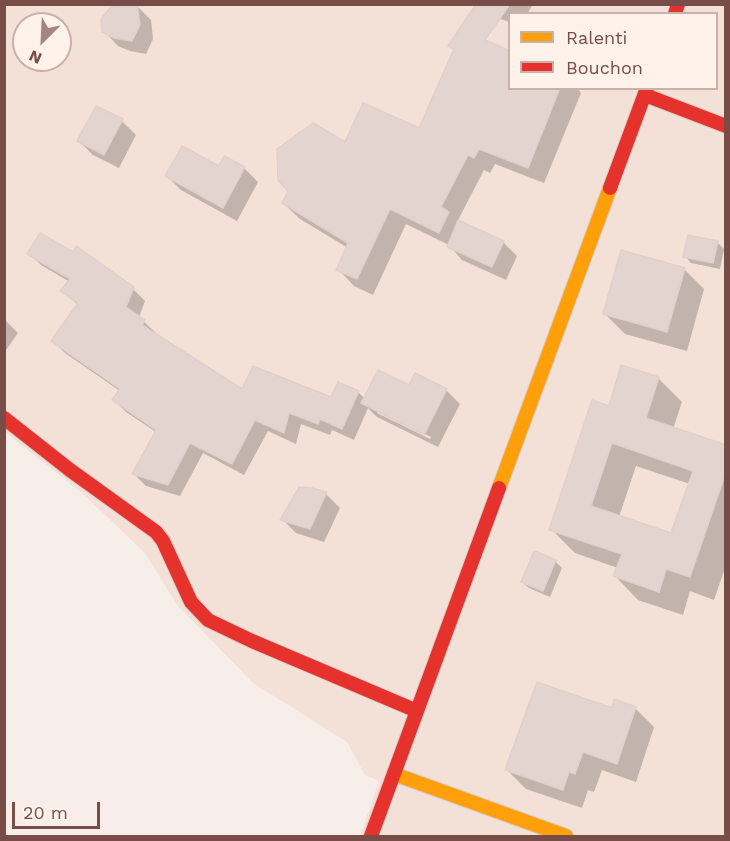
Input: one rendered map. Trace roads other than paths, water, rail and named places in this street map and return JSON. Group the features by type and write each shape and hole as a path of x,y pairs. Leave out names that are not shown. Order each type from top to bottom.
{"street":[{"path":"371,837 646,92 726,126"},
{"path":"4,418 70,470 156,532 191,602 208,620 417,711"},
{"path":"394,774 566,837"}]}
